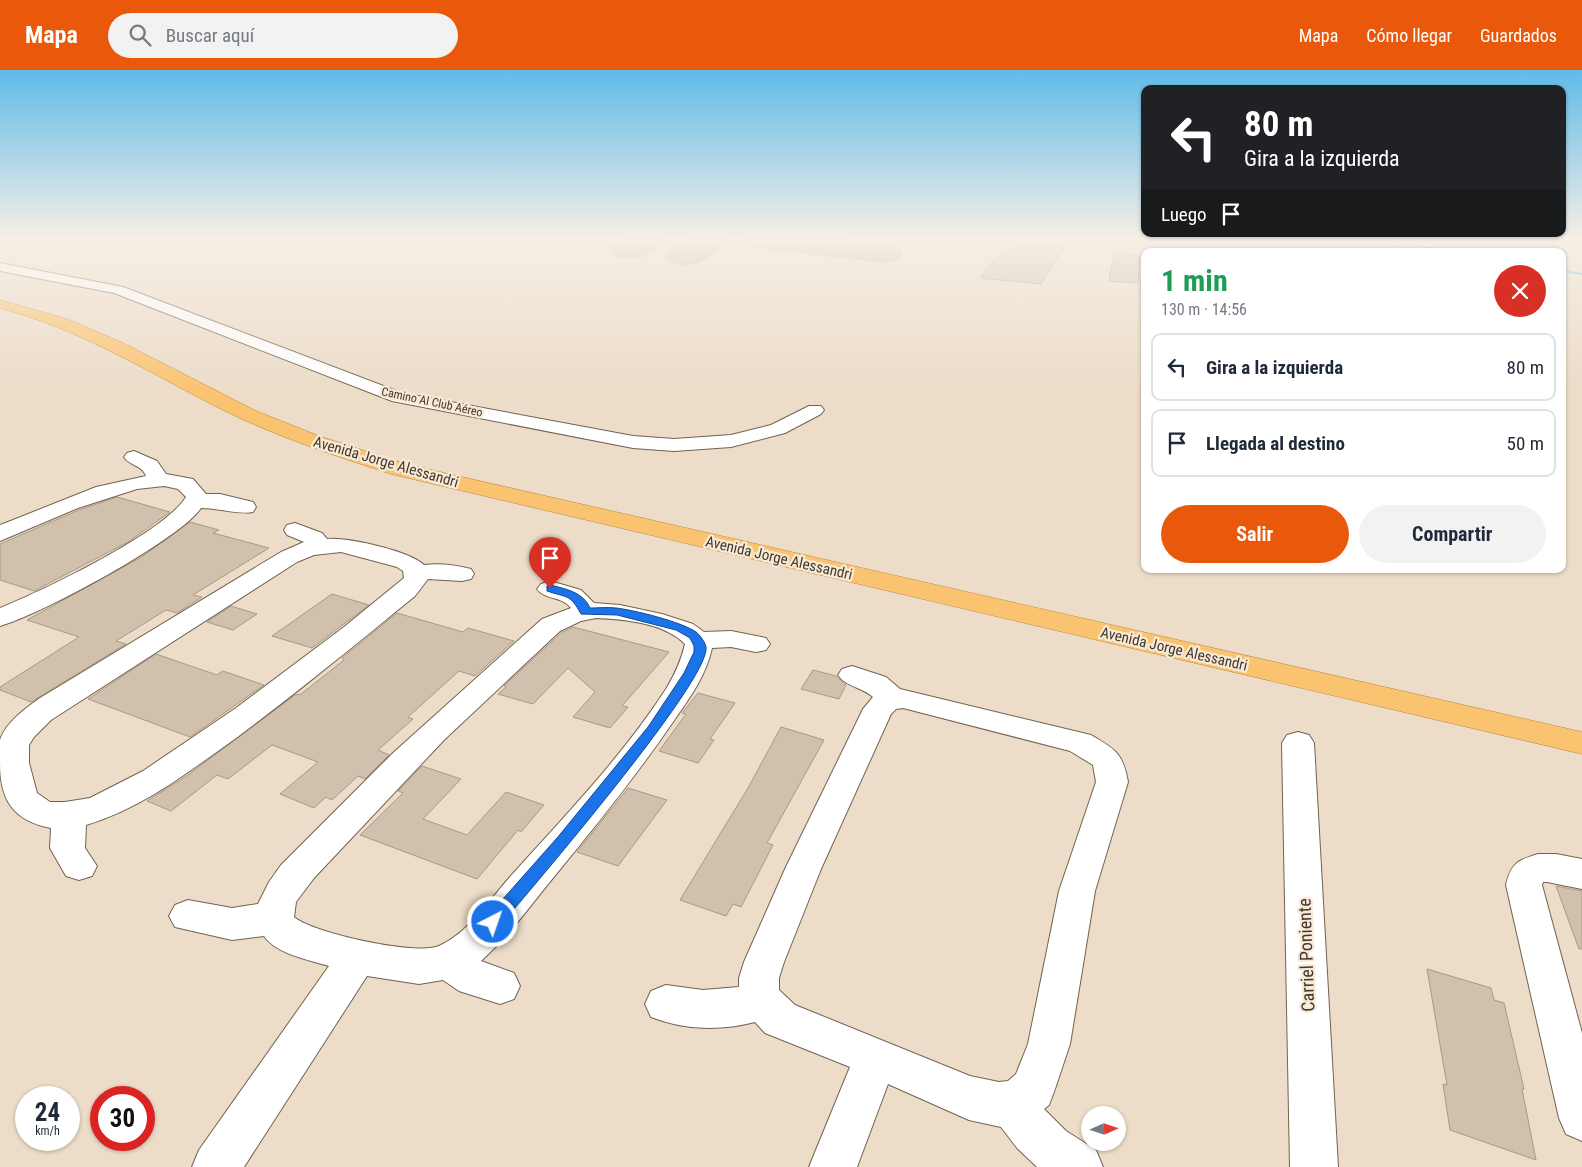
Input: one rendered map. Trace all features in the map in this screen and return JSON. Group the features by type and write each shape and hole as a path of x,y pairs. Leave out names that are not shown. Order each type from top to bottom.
{"highway":[{"name":"Avenida Jorge Alessandri","path":"0,304 35,312 75,326 264,422 321,444 399,469 1582,743"}],"street":[{"name":"Camino Al Club Aéreo","path":"119,290 398,397 614,439 674,445 731,441 778,430 815,410"},
{"path":"134,457 150,465 154,470 157,480"},
{"path":"0,534 100,493 136,482 157,480 175,482 186,486 196,493 197,501"},
{"path":"0,618 54,593 133,549 180,518 197,501 220,501 245,507"},
{"path":"295,530 314,538 320,546"},
{"path":"320,546 352,546 399,559 412,565 417,573 416,579 406,591 309,669 220,734 118,800 73,814 47,814 36,811 10,797 11,752 14,741 33,720 159,636 289,557 320,546"},
{"path":"417,573 438,571 462,574"},
{"path":"550,588 574,596 581,601 585,612"},
{"path":"585,612 617,612 672,625 688,631 698,641 700,652 690,673 652,730 562,842 481,936 461,954 447,961 417,967 359,956 294,937 278,926 275,918 278,900 292,879 358,806 412,752 551,625 561,619 585,612"},
{"path":"698,641 731,639 756,644"},
{"path":"852,675 876,684 893,699"},
{"path":"893,699 913,699 1080,743 1105,758 1112,772 1112,782 1107,803 1078,891 1044,1064 1034,1089 1024,1098 1012,1103 999,1105 969,1098 876,1057 780,1019 762,1001 759,984 764,962 803,869 878,709 881,704 893,699"},
{"name":"Carriel Poniente","path":"1298,743 1314,1167"},
{"path":"73,814 66,834 66,847 71,857 79,866"},
{"path":"1582,874 1549,867 1536,868 1528,872 1524,878 1524,885 1582,1118"},
{"path":"188,916 232,924 275,918"},
{"path":"216,1167 359,956"},
{"path":"447,961 473,978 500,986"},
{"path":"666,1004 694,1010 723,1010 762,1001"},
{"path":"833,1167 876,1057"},
{"path":"1012,1103 1024,1123 1040,1141 1059,1156 1079,1167"}],"building":[{"path":"117,497 170,512 128,542 34,591 0,580 0,544 79,510"},
{"path":"190,522 219,530 213,533 269,548 193,595 202,597 177,613 166,610 116,641 126,644 31,702 0,690 0,687 79,637 27,620 140,558"},
{"path":"332,594 369,605 312,648 272,636"},
{"path":"231,606 257,614 233,630 207,622"},
{"path":"397,613 463,632 468,628 514,641 475,676 459,671 408,717 413,719 378,750 389,755 365,779 358,776 332,800 326,797 314,808 280,794 318,762 272,745 228,779 217,775 171,811 147,801 188,775 295,695 301,694 344,660 342,658"},
{"path":"573,627 669,652 622,706 628,707 610,728 573,717 595,692 568,668 533,704 498,694 506,687 504,686 561,633"},
{"path":"156,654 217,675 223,671 264,685 190,737 88,699"},
{"path":"813,670 836,676 846,685 839,699 801,689"},
{"path":"698,693 735,703 710,739 714,740 698,763 659,751 686,714 682,713"},
{"path":"781,727 824,740 767,843 773,845 741,907 733,904 726,916 680,900 748,788"},
{"path":"422,766 461,779 423,819 467,835 506,792 544,805 521,832 518,830 477,879 360,835 403,793 398,791"},
{"path":"628,788 667,800 618,866 577,852"},
{"path":"1556,886 1582,891 1582,949 1579,949"},
{"path":"1427,969 1491,988 1494,1000 1504,1003 1524,1089 1522,1089 1536,1160 1450,1130 1443,1084 1447,1085"}],"route":[{"path":"493,922 562,842 652,730 690,673 700,652 698,641 688,631 607,610 585,612 581,601 574,596 550,588"}]}
